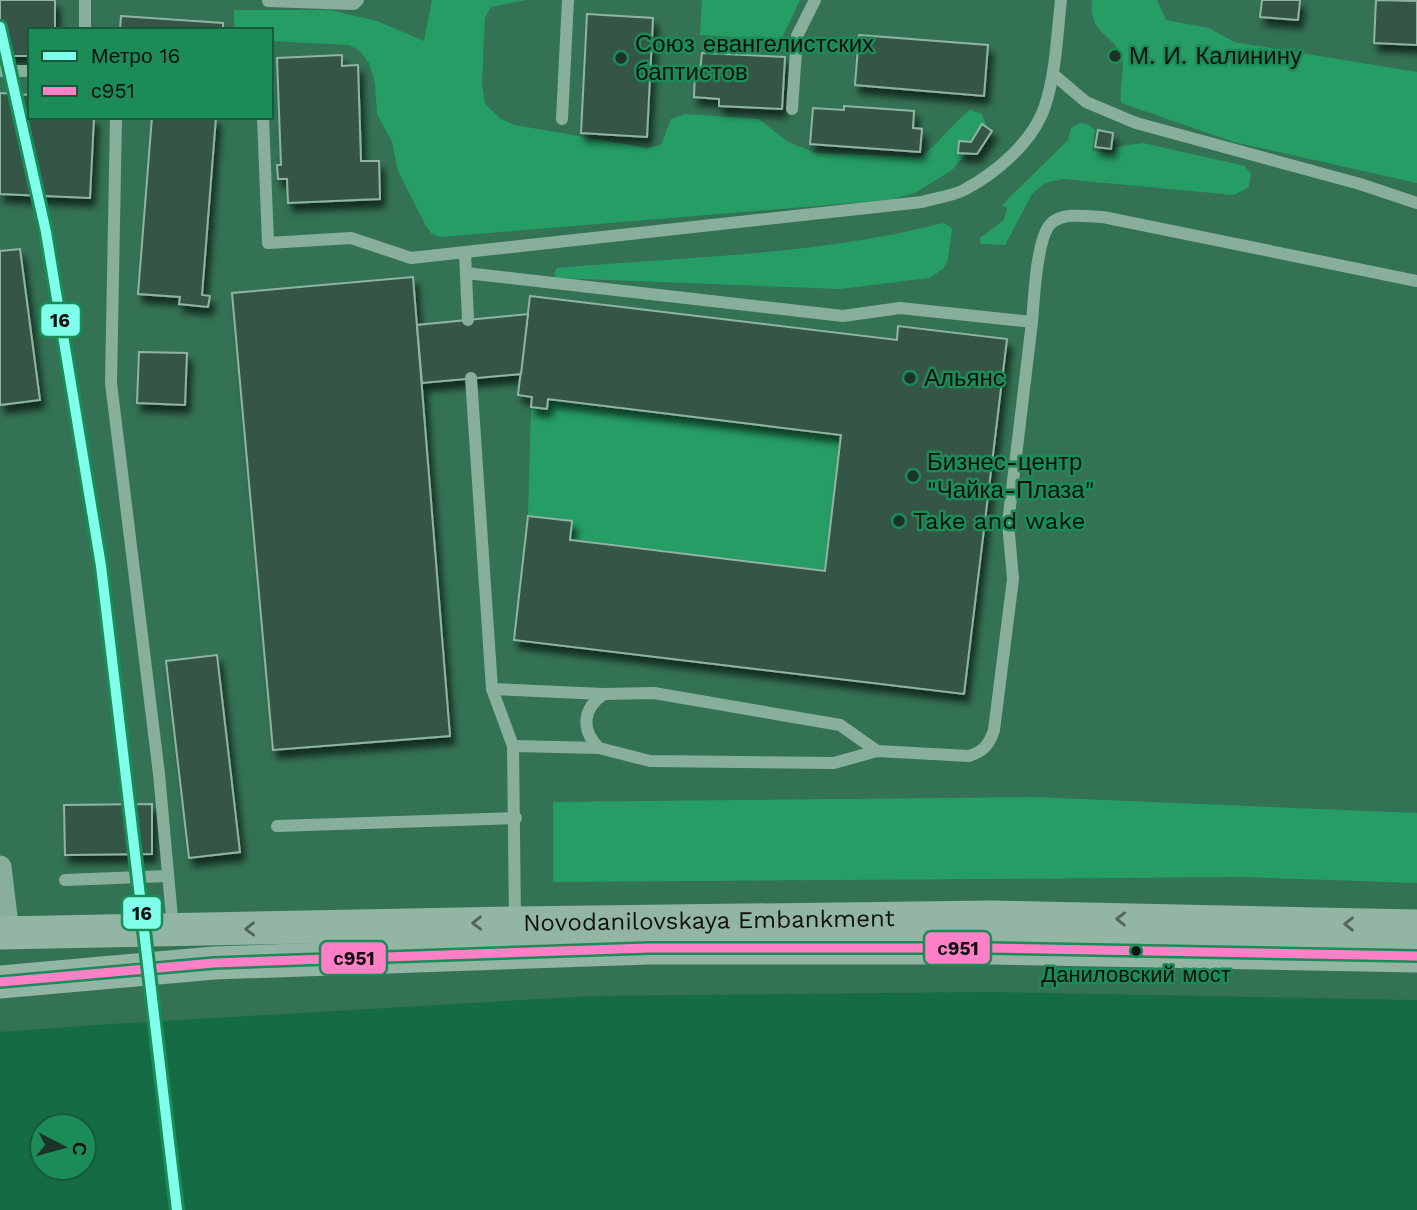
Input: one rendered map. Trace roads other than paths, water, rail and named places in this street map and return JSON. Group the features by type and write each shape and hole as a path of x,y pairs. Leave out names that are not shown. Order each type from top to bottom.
{"main road":[{"name":"Novodanilovskaya Embankment","path":"4,933 991,917 1417,926"},
{"name":"Novodanilovskaya Embankment","path":"0,982 214,963 649,948 978,947 1417,956"}],"street":[{"path":"0,867 4,933"}],"lane":[{"path":"85,0 85,28"},
{"path":"268,1 354,4 358,0"},
{"path":"562,119 568,0"},
{"path":"792,110 797,36 815,0"},
{"path":"263,119 268,243 351,238 411,258 922,202 962,191 993,172 1024,142 1044,109 1053,74 1060,0"},
{"path":"0,71 28,71"},
{"path":"1053,74 1086,102 1136,123 1417,202"},
{"path":"116,119 111,383 159,774 173,931"},
{"path":"513,746 599,748 650,761 834,763 877,751 969,756 981,752 989,744 995,730 1013,579 1008,523 1042,237 1051,221 1068,215 1103,217 1417,281"},
{"path":"465,253 468,320"},
{"path":"466,273 843,316 900,308 1032,322"},
{"path":"471,378 492,690 513,746 516,818 515,923"},
{"path":"492,690 654,693 840,725 877,751"},
{"path":"599,748 591,740 586,719 589,708 604,694"},
{"path":"277,826 516,818"},
{"path":"65,880 168,876"}],"metro line":[{"name":"16","path":"0,27 46,232 101,566 177,1210"}],"place":[{"name":"М. И. Калинину","path":"1115,56"},
{"name":"Союз евангелистских баптистов","path":"621,58"},
{"name":"Альянс","path":"910,378"},
{"name":"Бизнес-центр \"Чайка-Плаза\"","path":"913,476"},
{"name":"Take and wake","path":"899,521"},
{"name":"Даниловский мост","path":"1136,951"}]}
